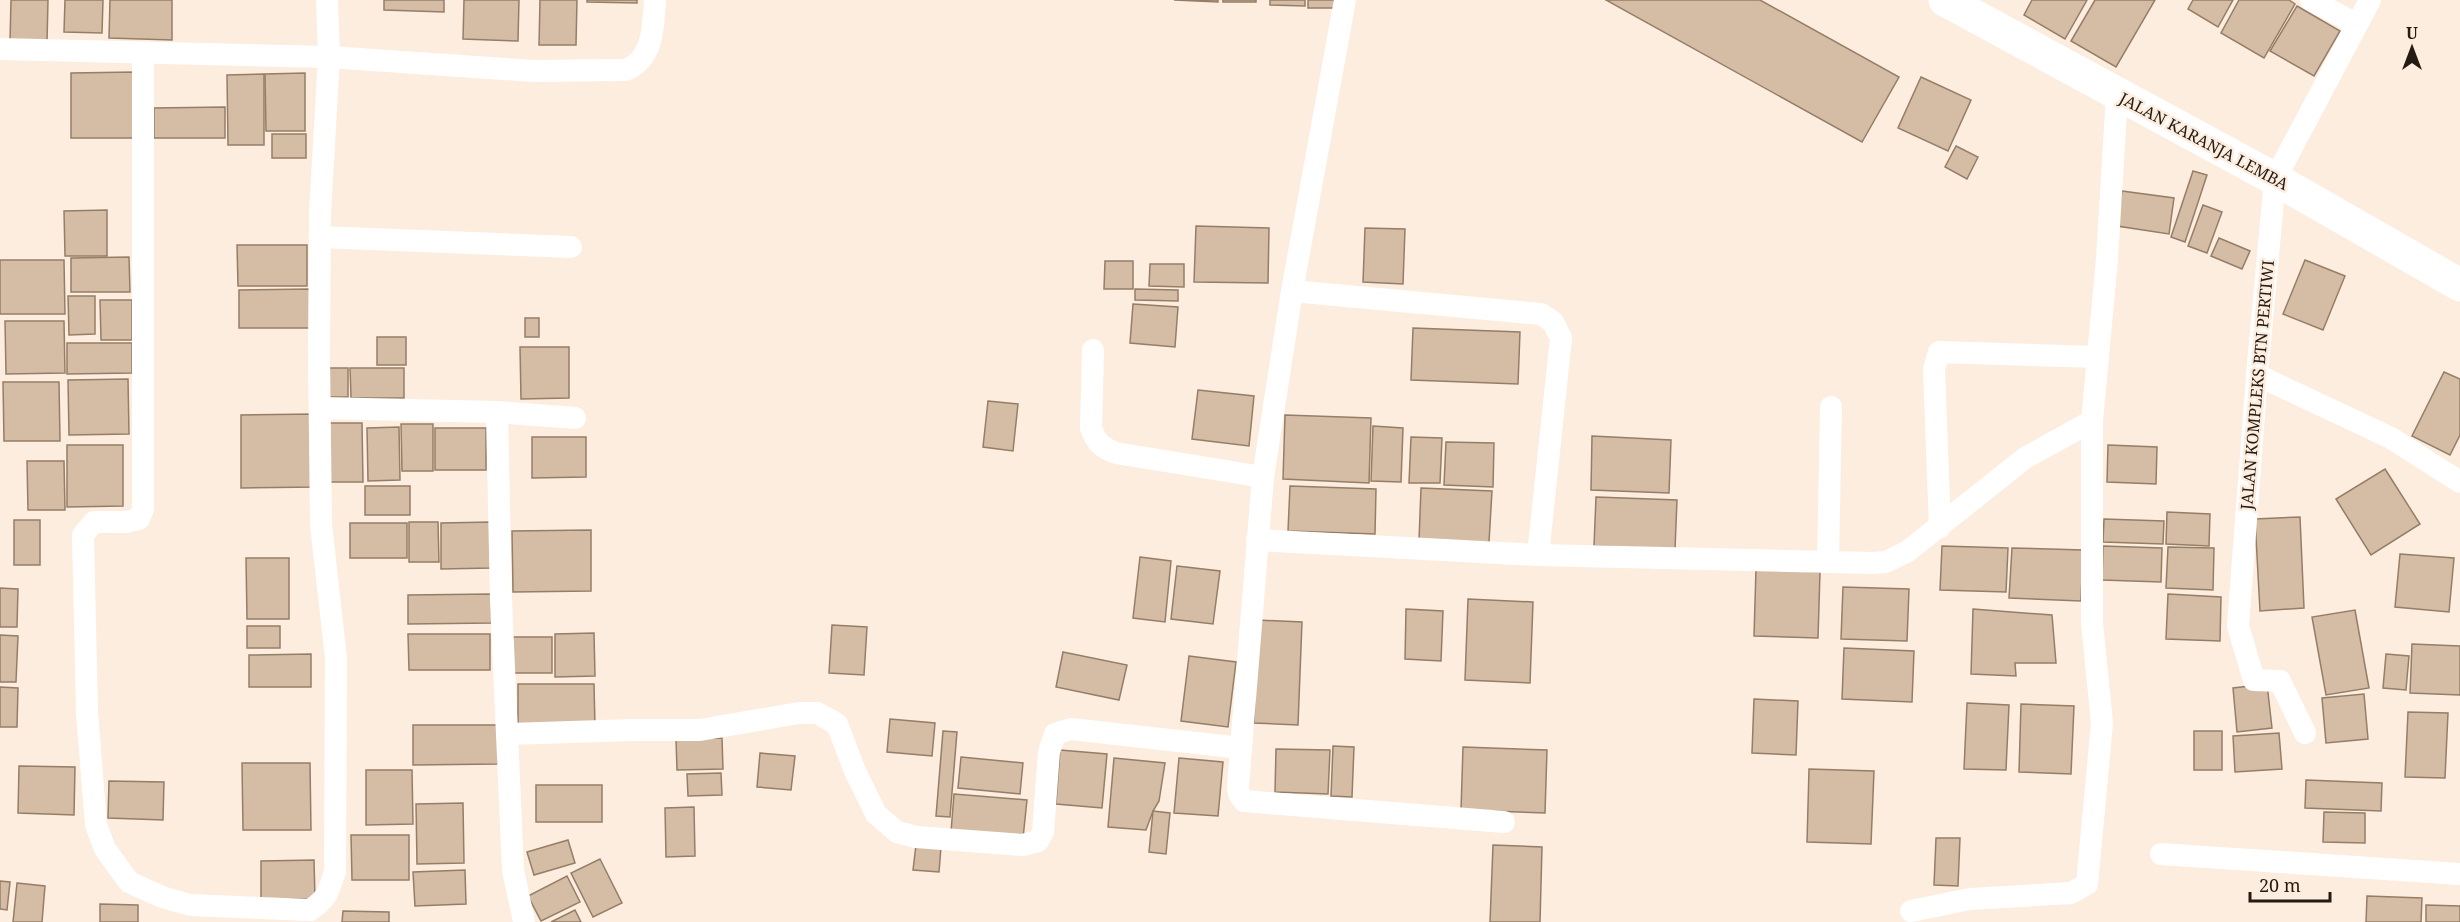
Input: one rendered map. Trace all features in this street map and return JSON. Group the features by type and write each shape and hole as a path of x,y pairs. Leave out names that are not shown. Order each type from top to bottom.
{"main road":[{"name":"JALAN KARANJA LEMBA","path":"1945,0 2275,179 2460,285"}],"street":[{"path":"143,53 143,509 139,519 94,522 83,535 87,712 96,825 105,849 129,882 162,897 190,905 309,910 323,901 335,871 336,658 321,525 320,237 329,57 327,0"},
{"path":"0,49 329,57 534,71 626,70 638,65 647,50 653,31 655,0"},
{"path":"1345,0 1292,291 1263,477 1239,794 1244,801 1504,822"},
{"path":"2311,0 2356,24"},
{"name":"JALAN KOMPLEKS BTN PERTIWI","path":"2305,733 2280,681 2254,680 2238,627 2257,375 2275,179 2370,0"},
{"path":"1911,911 1970,899 2071,893 2087,884 2102,723 2092,622 2092,421 2107,259 2117,95"},
{"path":"320,237 571,247"},
{"path":"1292,291 1541,314 1554,322 1561,338 1538,555"},
{"path":"1093,350 1091,428 1095,439 1103,448 1116,453 1263,477"},
{"path":"1940,527 1934,369 1939,352 2098,357"},
{"path":"2257,375 2391,438 2460,482"},
{"path":"1828,562 1831,407"},
{"path":"320,408 497,412 575,418"},
{"path":"497,412 513,870 524,922"},
{"path":"1257,540 1538,555 1886,562 1908,551 2025,458 2092,421"},
{"path":"507,734 700,730 799,712 817,713 837,724 855,771 876,814 897,832 916,837 1023,846 1038,841 1043,832 1048,752 1055,734 1071,729 1241,748"},
{"path":"2161,854 2460,874"}],"building":[{"path":"11,0 48,0 47,43 10,42"},
{"path":"65,0 103,0 102,33 64,32"},
{"path":"110,0 172,0 172,40 109,38"},
{"path":"384,0 444,0 444,12 384,10"},
{"path":"464,0 519,0 518,41 463,39"},
{"path":"540,0 577,0 576,45 539,45"},
{"path":"587,0 637,0 637,3 587,2"},
{"path":"1174,0 1218,0 1218,2"},
{"path":"1223,0 1256,0 1256,2 1223,2"},
{"path":"1270,0 1305,0 1305,6 1270,5"},
{"path":"1308,0 1335,0 1334,8 1308,8"},
{"path":"1606,0 1760,0 1899,77 1862,142"},
{"path":"2032,0 2087,0 2065,39 2024,15"},
{"path":"2095,0 2155,0 2116,67 2071,41"},
{"path":"2193,0 2233,0 2218,27 2188,9"},
{"path":"2239,0 2289,0 2295,4 2264,58 2221,33"},
{"path":"2297,6 2340,31 2314,76 2270,51"},
{"path":"135,72 136,138 71,138 71,73"},
{"path":"305,73 305,131 266,131 265,74"},
{"path":"264,74 264,145 228,145 227,75"},
{"path":"1921,77 1971,100 1948,151 1898,128"},
{"path":"225,107 225,138 154,138 154,108"},
{"path":"272,134 306,134 306,158 272,158"},
{"path":"1956,146 1978,157 1967,179 1945,167"},
{"path":"2193,171 2207,175 2185,242 2171,237"},
{"path":"2122,191 2174,198 2169,234 2117,226"},
{"path":"2203,205 2222,212 2207,253 2188,246"},
{"path":"107,210 107,256 65,256 64,211"},
{"path":"1196,226 1269,228 1268,283 1194,282"},
{"path":"1365,228 1405,229 1403,284 1363,282"},
{"path":"2219,238 2250,251 2242,269 2211,256"},
{"path":"237,245 307,245 307,286 238,286"},
{"path":"129,257 130,292 71,292 71,258"},
{"path":"0,260 64,260 65,314 0,314"},
{"path":"2305,260 2345,276 2323,330 2283,314"},
{"path":"1105,261 1133,261 1133,289 1104,289"},
{"path":"1150,264 1184,264 1184,287 1149,286"},
{"path":"311,289 311,328 239,328 239,290"},
{"path":"1135,289 1178,290 1178,301 1135,300"},
{"path":"68,296 95,296 95,334 69,335"},
{"path":"100,300 132,300 132,340 101,340"},
{"path":"1133,304 1178,307 1175,347 1130,343"},
{"path":"525,318 539,318 539,337 525,337"},
{"path":"5,321 64,321 65,373 6,374"},
{"path":"1413,328 1520,332 1518,384 1411,380"},
{"path":"377,337 406,337 406,365 377,365"},
{"path":"67,343 132,343 132,373 67,374"},
{"path":"520,347 569,347 569,398 521,399"},
{"path":"329,368 348,368 348,397 329,397"},
{"path":"350,368 404,368 404,398 351,398"},
{"path":"2444,372 2460,379 2460,435 2450,455 2412,436"},
{"path":"128,379 129,434 69,435 68,380"},
{"path":"3,382 59,382 60,441 4,441"},
{"path":"1198,390 1254,396 1249,446 1192,439"},
{"path":"988,401 1018,404 1013,451 983,447"},
{"path":"316,414 317,487 241,488 241,415"},
{"path":"1285,415 1371,418 1369,483 1283,479"},
{"path":"329,423 362,423 363,482 330,482"},
{"path":"401,424 433,424 433,471 402,471"},
{"path":"1373,426 1403,428 1401,482 1371,481"},
{"path":"399,427 400,480 368,481 367,428"},
{"path":"435,428 486,428 486,470 435,470"},
{"path":"1592,436 1671,440 1669,493 1591,490"},
{"path":"532,437 586,437 586,477 532,478"},
{"path":"1411,437 1442,438 1440,483 1409,483"},
{"path":"1446,442 1494,443 1493,487 1444,485"},
{"path":"67,445 123,445 123,506 67,507"},
{"path":"2108,445 2157,447 2156,484 2107,482"},
{"path":"27,461 64,461 65,510 28,510"},
{"path":"2385,469 2420,524 2371,555 2336,499"},
{"path":"365,486 410,486 410,515 365,515"},
{"path":"1290,486 1376,489 1375,534 1288,531"},
{"path":"1421,488 1492,491 1489,542 1419,540"},
{"path":"1596,497 1677,500 1675,549 1594,546"},
{"path":"2167,512 2210,514 2209,546 2166,544"},
{"path":"2300,517 2304,608 2260,611 2255,519"},
{"path":"2104,519 2164,521 2163,544 2103,542"},
{"path":"14,520 40,520 40,565 14,565"},
{"path":"409,522 438,522 439,562 409,562"},
{"path":"491,522 491,568 441,569 441,523"},
{"path":"350,523 407,523 407,558 350,558"},
{"path":"591,530 591,591 513,592 512,531"},
{"path":"1942,546 2008,548 2006,592 1940,590"},
{"path":"2103,546 2162,548 2161,582 2102,580"},
{"path":"2168,547 2214,548 2213,590 2166,588"},
{"path":"2012,548 2083,550 2081,601 2009,598"},
{"path":"2400,554 2454,558 2449,612 2395,607"},
{"path":"1140,557 1171,561 1165,622 1133,618"},
{"path":"246,558 289,558 289,619 247,619"},
{"path":"1177,566 1220,571 1213,624 1171,619"},
{"path":"1756,569 1820,572 1818,638 1754,636"},
{"path":"1843,587 1909,589 1907,641 1841,639"},
{"path":"0,588 18,589 17,627 0,627"},
{"path":"492,594 492,623 408,624 408,595"},
{"path":"2168,594 2221,597 2220,641 2166,639"},
{"path":"1468,599 1533,602 1530,683 1465,680"},
{"path":"1406,609 1443,611 1441,661 1405,659"},
{"path":"1973,609 2052,615 2056,663 2015,663 2016,676 1971,674"},
{"path":"2355,610 2369,688 2326,695 2312,617"},
{"path":"1258,620 1302,622 1298,725 1254,723"},
{"path":"832,625 867,627 864,675 829,673"},
{"path":"247,626 280,626 280,648 247,648"},
{"path":"594,633 595,676 555,677 555,634"},
{"path":"408,634 490,634 490,670 409,670"},
{"path":"0,635 18,636 16,682 0,682"},
{"path":"511,637 552,637 552,673 512,673"},
{"path":"2412,644 2460,646 2460,695 2410,693"},
{"path":"1844,648 1914,651 1912,702 1842,699"},
{"path":"1063,652 1127,665 1119,700 1056,687"},
{"path":"311,654 311,687 249,687 249,655"},
{"path":"2386,654 2409,656 2406,690 2383,688"},
{"path":"1189,656 1236,662 1228,727 1181,721"},
{"path":"518,684 594,684 595,727 518,727"},
{"path":"2267,684 2272,728 2237,732 2233,688"},
{"path":"0,687 18,688 17,727 0,727"},
{"path":"2364,694 2368,739 2326,743 2322,698"},
{"path":"1754,699 1798,701 1796,755 1752,753"},
{"path":"1967,703 2009,705 2006,770 1964,769"},
{"path":"2021,704 2074,706 2071,774 2019,772"},
{"path":"2408,712 2448,713 2445,778 2405,777"},
{"path":"890,719 935,723 932,756 887,752"},
{"path":"413,725 498,725 498,764 413,765"},
{"path":"943,731 957,732 950,817 936,816"},
{"path":"2194,731 2222,731 2222,770 2194,770"},
{"path":"2279,733 2282,769 2235,772 2233,736"},
{"path":"722,738 723,769 677,770 676,739"},
{"path":"1333,746 1354,747 1352,797 1331,796"},
{"path":"1463,747 1547,750 1545,813 1461,810"},
{"path":"1276,749 1330,750 1328,794 1275,792"},
{"path":"1060,750 1107,754 1102,808 1056,804"},
{"path":"760,753 795,756 791,790 757,787"},
{"path":"961,757 1023,763 1020,794 958,788"},
{"path":"1114,758 1165,763 1159,801 1146,830 1108,827"},
{"path":"1179,758 1223,762 1218,816 1174,813"},
{"path":"242,763 310,763 311,830 243,830"},
{"path":"19,766 75,767 74,815 18,813"},
{"path":"1809,769 1874,771 1871,844 1807,842"},
{"path":"366,770 412,770 413,824 366,825"},
{"path":"721,773 722,795 688,796 687,774"},
{"path":"2306,780 2382,783 2381,811 2305,808"},
{"path":"109,781 164,782 163,820 108,818"},
{"path":"536,785 602,785 602,822 536,822"},
{"path":"954,794 1027,800 1023,838 951,832"},
{"path":"463,803 464,863 417,864 416,804"},
{"path":"694,807 695,856 666,857 665,808"},
{"path":"1153,811 1170,813 1166,854 1149,852"},
{"path":"2324,812 2365,813 2365,843 2323,842"},
{"path":"351,835 409,835 409,880 352,880"},
{"path":"1936,838 1960,838 1958,886 1934,885"},
{"path":"568,840 575,863 534,875 527,852"},
{"path":"916,845 941,847 939,872 913,870"},
{"path":"1493,845 1542,847 1540,922 1490,922"},
{"path":"600,859 622,903 593,917 571,873"},
{"path":"314,860 315,899 261,899 261,861"},
{"path":"465,870 466,904 415,906 413,872"},
{"path":"567,876 580,902 541,921 528,896"},
{"path":"0,881 10,882 7,910 0,909"},
{"path":"17,883 45,886 42,922 13,922"},
{"path":"2367,896 2422,898 2421,922 2366,922"},
{"path":"100,904 138,905 138,922 100,922"},
{"path":"2426,905 2460,906 2460,922 2426,922"},
{"path":"575,910 581,922 551,922"},
{"path":"343,911 389,912 389,922 342,922"}]}
